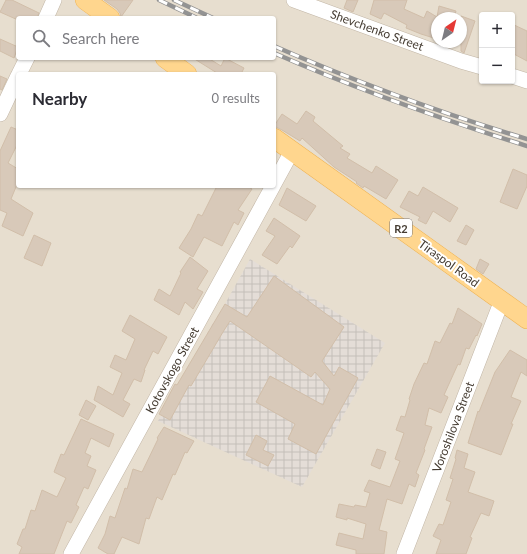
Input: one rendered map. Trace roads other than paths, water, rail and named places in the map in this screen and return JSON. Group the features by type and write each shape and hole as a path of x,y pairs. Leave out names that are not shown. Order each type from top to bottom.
{"main road":[{"path":"85,0 107,16"},
{"path":"168,60 184,72"},
{"name":"Tiraspol Road","path":"276,139 527,319"}],"street":[{"path":"47,16 54,0"},
{"name":"Shevchenko Street","path":"294,0 479,66"},
{"path":"20,72 26,60"},
{"path":"515,77 527,81"},
{"path":"0,114 16,81"},
{"name":"Kotovskogo Street","path":"276,179 292,150"},
{"name":"Kotovskogo Street","path":"71,554 271,188"},
{"name":"Voroshilova Street","path":"404,554 502,300"}],"railway":[{"path":"159,0 193,16"},
{"path":"174,0 209,16"},
{"path":"276,47 399,96 463,119 527,139"},
{"path":"276,54 399,103 527,146"}]}
